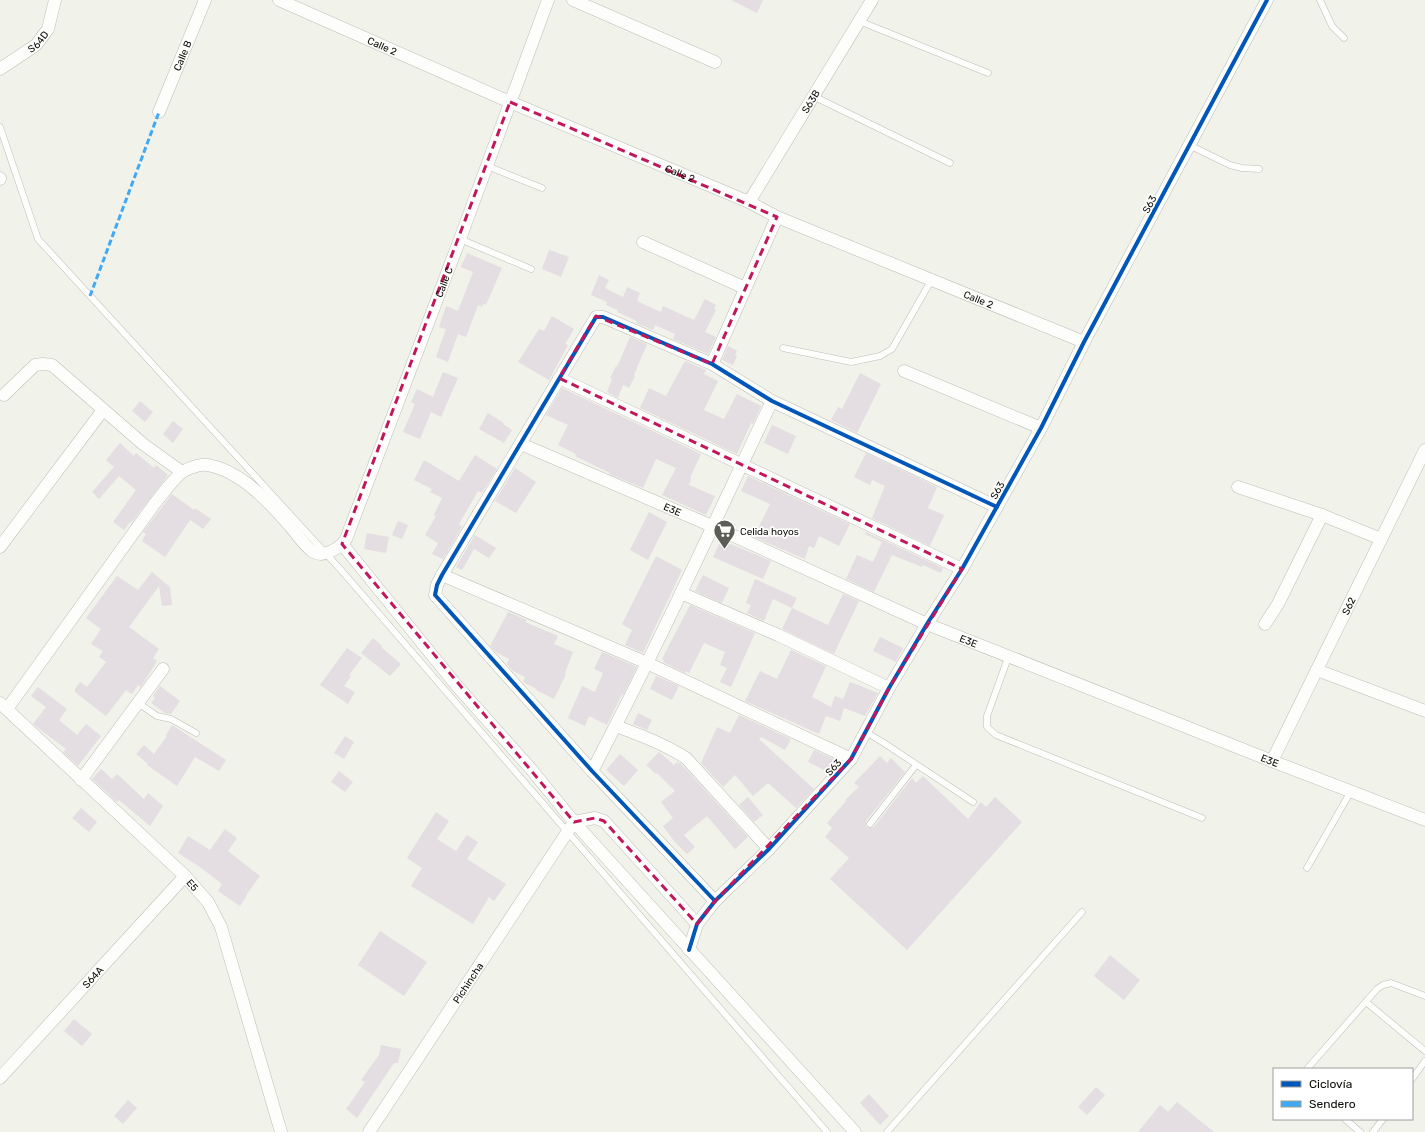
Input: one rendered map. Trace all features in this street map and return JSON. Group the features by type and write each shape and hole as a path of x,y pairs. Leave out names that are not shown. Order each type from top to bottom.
{"street":[{"name":"S64D","path":"0,69 36,45 48,29 55,0"},
{"name":"Calle B","path":"160,112 205,0"},
{"name":"Calle 2","path":"279,0 510,102 748,202 777,216 1084,342"},
{"name":"Calle C","path":"342,544 346,539 460,239 546,0"},
{"path":"572,0 715,62"},
{"name":"S63B","path":"748,202 872,0"},
{"name":"S63","path":"689,950 697,924 715,901 769,849 852,759 889,688 962,569 1041,428 1084,342 1267,0"},
{"path":"712,364 777,216"},
{"path":"643,242 745,288"},
{"path":"715,901 592,771 435,595 437,585 442,575 596,317 599,316 712,364 772,401 997,507"},
{"path":"4,394 35,365 52,365 143,444 182,472"},
{"path":"904,371 1041,428"},
{"path":"559,378 962,569"},
{"path":"592,771 616,726 681,593 772,401"},
{"path":"0,547 103,410"},
{"name":"E3E","path":"520,444 712,526 927,624 1425,820"},
{"name":"S62","path":"1272,761 1425,450"},
{"path":"4,706 155,503 182,472 206,465 225,471 252,487 284,519 312,551 318,554 325,554 342,544 457,686 531,769 574,822 856,1132"},
{"path":"1238,487 1322,515 1381,539"},
{"path":"1265,624 1278,604 1322,515"},
{"path":"442,575 647,662 852,759"},
{"path":"681,593 778,635 889,688"},
{"path":"81,780 163,669"},
{"path":"1317,670 1425,711"},
{"name":"E5","path":"4,706 81,780 185,876 208,902 221,927 281,1132"},
{"path":"616,726 652,740 686,758 769,849"},
{"path":"574,822 595,818 604,821 697,924"},
{"name":"Pichincha","path":"369,1132 568,834 574,822"},
{"name":"S64A","path":"0,1078 185,876"}],"lane":[{"path":"1320,0 1332,26 1344,38"},
{"path":"859,21 988,73"},
{"path":"813,96 950,163"},
{"path":"0,127 38,238 341,570 827,1132"},
{"path":"1189,145 1230,165 1242,168 1259,169"},
{"path":"487,166 542,188"},
{"path":"460,239 531,269"},
{"path":"783,348 851,362 880,356 892,349 932,279"},
{"path":"1009,655 987,716 987,727 996,735 1202,818"},
{"path":"138,703 157,716 171,719 196,733"},
{"path":"866,732 973,802"},
{"path":"870,824 916,765"},
{"path":"1307,868 1351,791"},
{"path":"887,1132 1082,912"},
{"path":"1308,1068 1377,990 1384,985 1391,984 1425,996"},
{"path":"1366,1002 1425,1051"},
{"path":"1413,1078 1425,1061"},
{"path":"1346,1120 1360,1132"},
{"path":"1373,1132 1382,1120"}],"highlighted area":[{"path":"510,102 777,217 712,364 596,316 559,378 962,569 889,688 851,759 715,901 697,924 604,821 595,818 574,822 342,544"}],"building":[{"path":"731,0 763,0 757,13"},
{"path":"549,250 569,257 561,277 542,269"},
{"path":"467,253 502,268 486,305 483,304 482,307 478,305 466,337 458,334 448,362 436,357 446,329 439,327 446,306 458,311 473,272 461,267"},
{"path":"599,275 609,280 605,288 623,297 627,287 640,293 637,301 661,312 663,306 694,320 705,299 716,305 714,309 716,310 705,332 716,337 708,354 673,339 675,334 655,325 653,330 636,323 637,321 606,305 607,302 591,295"},
{"path":"552,316 574,329 565,344 568,345 549,380 518,362 539,329 544,331"},
{"path":"630,337 647,344 629,388 623,385 618,398 607,392 612,379 610,378 616,366 617,367"},
{"path":"728,346 737,351 735,355 737,356 733,365 722,360"},
{"path":"685,361 706,370 704,374 718,381 704,410 724,419 737,394 761,406 753,424 751,423 737,454 640,408 649,388 666,396"},
{"path":"443,372 458,378 441,417 431,412 420,439 403,432 415,404 411,402 417,389 433,397"},
{"path":"860,373 881,384 857,433 831,420 838,407 842,409"},
{"path":"562,388 701,454 690,478 689,485 715,496 706,515 662,495 676,468 656,459 643,488 609,474 610,473 575,456 576,454 558,445 568,425 546,415"},
{"path":"140,401 153,412 145,422 132,411"},
{"path":"488,413 512,430 504,443 479,429"},
{"path":"173,421 183,429 173,443 163,434"},
{"path":"772,425 796,436 788,454 764,443"},
{"path":"120,443 134,456 136,453 154,468 156,465 168,475 124,530 113,522 136,490 119,476 99,499 92,492 114,467 106,460"},
{"path":"866,453 937,487 928,508 944,515 930,546 872,518 885,486 872,480 870,485 854,477"},
{"path":"475,455 497,469 482,493 478,491 459,524 462,527 443,559 432,554 438,543 425,535 436,516 434,515 442,498 430,492 432,489 414,480 424,460 459,481"},
{"path":"515,468 536,482 516,513 495,501"},
{"path":"748,476 850,524 839,546 819,536 814,548 809,546 805,559 754,537 770,504 741,491"},
{"path":"172,494 194,510 195,508 211,519 203,529 190,520 165,557 142,541 146,534 143,532"},
{"path":"649,512 667,522 648,560 630,550"},
{"path":"398,521 408,525 402,539 392,535"},
{"path":"866,532 943,568 941,573 923,565 922,567 892,555 874,592 846,579 857,555 873,562 882,542 865,534"},
{"path":"367,533 389,537 386,553 364,549"},
{"path":"475,535 496,548 489,558 474,549 462,570 456,567"},
{"path":"721,540 771,561 763,579 713,557"},
{"path":"656,556 682,570 643,653 625,645 632,630 622,624"},
{"path":"152,572 170,587 172,605 162,606 159,586 129,627 159,649 153,658 157,661 141,687 138,685 132,694 126,690 106,716 75,692 75,689 80,682 87,687 106,662 99,657 103,651 91,644 101,629 86,618 117,576 138,590"},
{"path":"703,575 729,588 722,603 695,591"},
{"path":"755,579 797,598 792,608 773,599 764,621 747,613 751,605 746,603"},
{"path":"843,594 859,601 834,654 782,629 792,608 828,625"},
{"path":"690,605 755,633 731,687 720,682 727,668 720,665 725,652 704,643 689,673 686,671 685,673 663,662 664,660 662,659"},
{"path":"508,612 527,620 525,622 558,636 554,644 573,652 565,673 566,674 554,699 523,682 525,677 513,671 507,664 509,659 496,652 490,646"},
{"path":"880,637 903,648 896,662 873,651"},
{"path":"373,638 401,664 390,676 361,653"},
{"path":"347,648 362,658 349,675 351,676 344,686 355,692 348,704 320,685"},
{"path":"791,650 826,666 812,697 831,707 835,696 843,699 850,682 878,693 865,716 844,708 840,721 826,716 819,734 745,701 760,671 777,679"},
{"path":"602,652 637,667 607,725 589,716 585,726 568,718 582,686 595,692 603,673 594,669"},
{"path":"656,676 679,686 672,700 650,689"},
{"path":"160,686 180,701 171,714 165,713 151,703 155,698 153,696"},
{"path":"38,687 67,709 59,720 77,735 86,724 101,736 78,766 63,752 66,749 33,724 46,707 31,696"},
{"path":"638,713 652,720 647,730 633,724"},
{"path":"739,715 791,739 785,750 761,737 759,739 814,789 796,808 768,783 753,796 735,775 723,787 701,763 717,727 730,733"},
{"path":"172,725 226,760 219,771 195,757 177,786 147,765 148,764 136,754 144,745 154,754 167,736 166,735"},
{"path":"345,736 354,742 344,759 334,753"},
{"path":"814,750 834,759 828,772 808,762"},
{"path":"659,752 674,765 677,762 681,764 748,837 735,849 707,816 684,835 695,847 687,854 674,841 663,826 673,818 661,802 675,791 657,773 656,774 646,765"},
{"path":"620,754 638,770 624,786 606,770"},
{"path":"880,756 887,763 891,758 905,772 866,821 868,828 874,827 912,778 916,783 923,776 968,819 981,802 986,807 995,797 1022,822 907,950 830,879 849,858 825,837 832,828 827,823 846,801 845,800 859,787 854,783"},
{"path":"101,769 112,779 117,774 144,799 148,793 163,806 150,826 119,800 117,802 92,779"},
{"path":"339,771 353,782 345,792 331,782"},
{"path":"748,797 763,815 754,822 739,805"},
{"path":"81,808 97,822 89,832 72,818"},
{"path":"436,812 449,821 437,839 456,851 467,835 478,842 467,859 506,884 494,901 489,897 473,924 411,886 422,868 407,858"},
{"path":"225,829 237,838 228,851 260,876 240,906 218,891 222,884 200,867 178,853 188,836 210,850"},
{"path":"380,931 427,962 404,996 358,965"},
{"path":"1110,955 1140,980 1124,1000 1094,976"},
{"path":"74,1019 92,1034 82,1046 64,1031"},
{"path":"381,1045 401,1049 398,1063 394,1063 357,1118 346,1109 365,1082 361,1080 379,1055"},
{"path":"1096,1087 1105,1095 1087,1115 1078,1107"},
{"path":"869,1094 889,1116 880,1125 860,1103"},
{"path":"128,1100 137,1108 123,1124 114,1116"},
{"path":"1177,1102 1214,1132 1138,1132 1160,1105 1168,1112"}],"marked path":[{"path":"90,296 159,112"}],"cycle path":[{"path":"689,950 697,924 715,901 769,849 851,759 889,688 962,569 1041,428 1084,342 1267,0"},
{"path":"715,901 592,771 435,595 437,585 442,575 596,317 603,317 712,364 772,401 997,507"}],"place":[{"name":"Celida hoyos","path":"725,550"}]}
